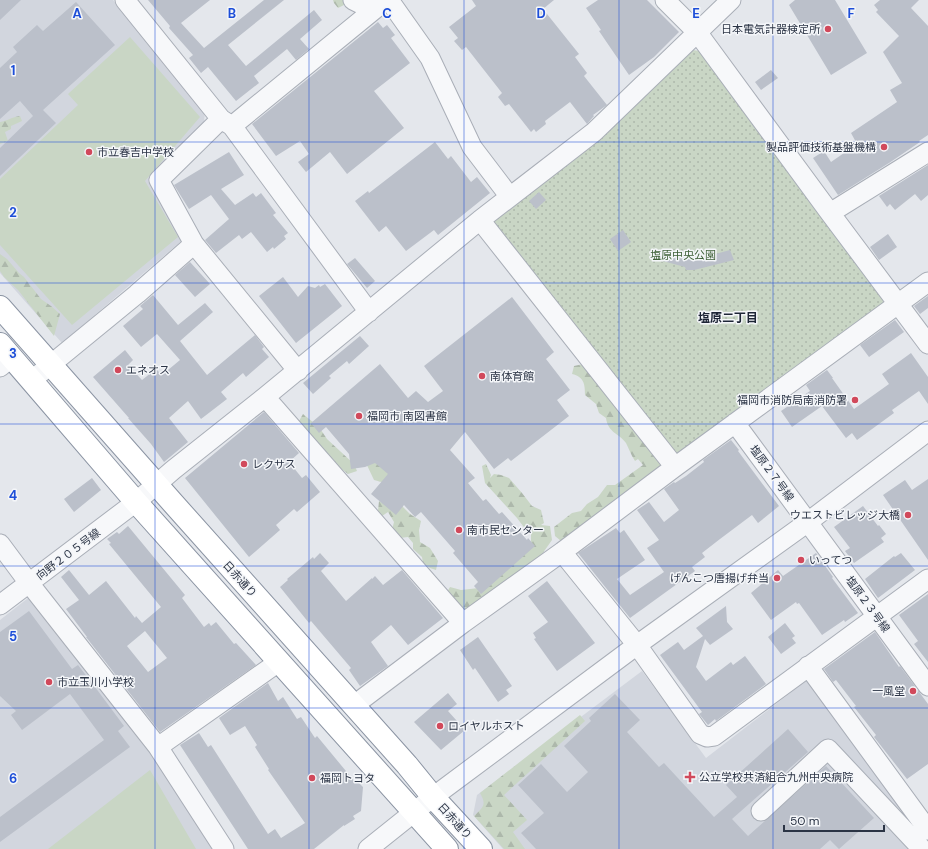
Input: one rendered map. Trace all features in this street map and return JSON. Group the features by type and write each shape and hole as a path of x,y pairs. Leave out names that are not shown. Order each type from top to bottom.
{"highway":[{"name":"日赤通り","path":"0,307 407,765 433,797 481,849"},
{"path":"4,356 32,380 136,502 447,849"}],"street":[{"path":"125,0 227,122 369,312"},
{"path":"353,0 379,5"},
{"path":"389,0 430,58 472,147 510,197"},
{"path":"665,0 697,32 928,344"},
{"name":"向野２０５号線","path":"0,605 136,502 156,484 298,371 480,220 594,132 731,0"},
{"path":"298,371 194,244 159,180 227,122 379,5"},
{"path":"830,213 928,152"},
{"path":"480,220 675,467"},
{"path":"32,380 137,294 194,244"},
{"path":"353,706 463,622 562,552 675,467 928,282"},
{"path":"265,397 463,622"},
{"name":"塩原２７号線","path":"735,423 808,522"},
{"path":"368,849 433,797 637,645 808,522 928,432"},
{"name":"塩原２３号線","path":"808,522 928,686"},
{"path":"0,544 29,584 158,747 224,849"},
{"path":"562,552 637,645 700,734 707,737 714,736 928,579"},
{"path":"158,747 280,661"},
{"path":"808,666 928,830"},
{"path":"761,811 828,749 893,825 922,849"}],"shaded area":[{"name":"市立春吉中学校","path":"0,0 113,0 205,110 204,123 150,180 186,237 62,343 0,273"},
{"name":"市立玉川小学校","path":"32,595 146,744 212,849 0,849 0,620"},
{"name":"公立学校共済組合九州中央病院","path":"642,671 706,758 807,680 928,842 928,849 503,849 473,815 477,795"}],"green space":[{"path":"333,0 388,0 348,3 338,8"},
{"name":"市立春吉中学校","path":"130,37 200,117 145,181 178,237 72,325 0,245 0,179 78,105 68,94"},
{"name":"塩原中央公園","path":"693,50 699,51 883,296 883,305 678,455 671,455 493,222 596,143"},
{"path":"20,116 22,121 11,126 11,129 5,132 8,141 0,144 0,122"},
{"path":"0,254 7,259 24,277 41,299 60,314 54,336 18,290 4,277 0,271"},
{"path":"583,364 661,462 660,468 561,541 555,536 554,527 572,513 581,511 587,504 598,497 607,485 615,485 643,465 638,459 635,461 626,443 611,430 606,418 599,413 596,404 585,395 584,384 581,379 572,374 574,366"},
{"path":"303,414 319,427 327,439 354,464 357,471 348,474 339,467 333,459 327,456 322,447 318,446 299,421"},
{"path":"373,455 400,470 385,483 374,480 365,461"},
{"path":"486,464 491,475 490,478 494,474 509,478 532,506 541,510 544,523 541,525 550,526 552,540 540,557 468,610 461,609 447,592 450,587 461,590 479,588 531,542 531,534 485,483 482,466"},
{"path":"379,501 387,505 400,504 410,514 421,521 419,530 420,542 430,548 438,561 436,570 423,563 422,557 413,549 413,543 408,537 400,538 392,530 394,522 388,512 382,516 378,511"},
{"path":"580,715 585,721 504,795 527,820 513,832 525,849 504,849 474,816 484,803 480,793"},
{"path":"150,770 196,849 48,849"}],"building":[{"path":"0,0 21,0 0,20"},
{"path":"148,0 210,0 181,23 204,48 264,0 284,0 228,45 246,66 314,10 322,20 300,39 309,49 296,60 287,49 254,76 259,83 236,101 208,67 201,73 189,58 193,55 169,28 170,26"},
{"path":"472,0 554,0 543,9 579,54 575,57 587,73 584,76 607,105 593,115 594,116 587,124 570,102 545,121 546,124 536,132 534,129 531,132 509,104 505,106 498,97 502,93 466,47 462,50 454,41 458,38 449,27 476,6"},
{"path":"598,0 647,0 679,32 654,57 629,75 599,31 601,30 586,8"},
{"name":"日本電気計器検定所","path":"795,0 835,0 867,53 831,75 789,5"},
{"path":"880,0 919,0 911,8 928,26 928,135 889,163 838,195 813,158 824,151 831,162 857,144 851,133 897,102 890,90 902,83 883,52 899,36 876,12 878,10 874,5"},
{"path":"76,2 115,45 43,110 56,123 0,176 0,148 33,116 20,101 0,119 0,68 17,52 13,47 37,25 43,31"},
{"path":"378,22 383,28 387,25 395,35 391,38 410,63 374,91 404,128 347,174 330,152 306,172 298,162 309,154 300,141 276,156 252,124"},
{"path":"771,70 778,78 761,90 755,82"},
{"path":"435,142 448,159 451,156 471,182 477,177 490,193 438,235 434,230 406,251 386,226 379,232 355,201 368,191 369,193"},
{"path":"229,152 244,175 221,189 235,205 253,193 256,197 261,193 276,213 273,215 288,233 284,236 286,239 274,249 273,247 267,252 251,232 242,239 239,235 216,253 205,240 229,219 211,195 189,209 174,185"},
{"path":"928,165 928,195 921,201 915,194 895,210 890,204 887,207 879,196"},
{"path":"539,192 546,200 536,209 529,201"},
{"path":"623,230 631,242 618,251 610,239"},
{"path":"888,234 897,247 879,260 870,247"},
{"path":"730,250 734,260 694,270 686,270 685,267 659,260 662,251 694,260"},
{"path":"355,258 375,281 367,288 347,264"},
{"path":"190,262 210,284 195,297 175,275"},
{"path":"283,277 298,297 308,286 315,288 319,285 320,287 325,284 342,306 296,343 259,296"},
{"path":"153,295 178,325 205,303 213,312 180,341 207,375 255,335 264,347 262,349 269,357 246,377 243,373 221,392 227,399 201,419 188,401 169,418 188,442 164,462 151,444 93,377 125,350 133,360 128,365 142,380 156,369 162,375 180,360 157,334 141,347 123,326 143,309 140,306"},
{"path":"928,296 928,308 920,314 914,306"},
{"path":"512,297 554,352 546,359 570,390 557,400 569,416 511,461 508,458 494,469 465,432 450,450 475,478 468,483 483,501 486,499 499,514 502,512 527,540 528,538 535,546 481,594 474,586 478,582 453,553 455,551 421,512 415,517 404,505 396,515 371,494 388,474 375,463 365,467 351,469 349,454 326,427 319,433 311,423 380,364 408,398 416,391 428,402 443,391 424,366"},
{"path":"895,320 904,332 869,357 860,345"},
{"path":"360,336 369,346 349,364 347,361 329,376 331,378 313,394 303,383"},
{"path":"911,353 928,377 928,404 919,391 892,410 894,413 857,440 852,433 846,438 822,406 792,427 781,411 810,391 806,385 827,370 854,409 889,384 882,374"},
{"name":"レクサス","path":"264,412 299,453 289,462 302,478 306,475 320,492 297,512 294,509 276,525 280,530 249,557 185,478"},
{"path":"731,440 779,506 758,523 752,515 720,539 702,553 705,557 692,567 695,571 630,618 578,553 616,528 620,533 624,530 645,560 617,579 630,595 664,572 647,548 659,540 637,510 649,502 664,522 679,510 664,489 686,476 704,462 703,460"},
{"path":"92,478 101,490 74,512 64,499"},
{"path":"928,479 928,560 883,495 905,480 912,490"},
{"path":"863,506 886,534 881,538 884,542 854,563 845,551 850,548 834,527"},
{"path":"128,526 185,595 182,598 204,627 209,623 211,626 216,622 234,644 236,643 256,665 160,732 66,609 79,600 61,577 69,570 89,595 106,581 135,618 136,616 142,623 161,607 109,544 111,543 107,539 117,532 119,534","holes":["145,631 167,658 148,672 127,646"]},
{"path":"320,553 329,563 321,571 346,601 375,576 383,585 402,570 443,618 408,645 391,625 371,642 388,666 360,686 349,670 351,668 311,621 309,623 280,587 288,580 287,579"},
{"path":"816,553 833,577 832,578 858,613 845,622 844,620 822,635 799,603 797,604 796,602 771,620 751,593 778,570 783,576"},
{"path":"901,553 915,570 878,598 865,579 894,556 895,557"},
{"path":"547,581 595,643 557,671 534,639 536,638 533,633 548,622 528,596"},
{"path":"928,594 928,662 914,644 918,641 899,615"},
{"path":"726,606 727,622 733,629 710,645 705,639 696,667 706,681 731,662 733,665 745,656 766,684 716,721 715,719 708,725 699,714 702,712 660,655 678,642 684,650 703,636 696,628"},
{"path":"29,611 72,669 78,665 124,726 118,731 130,747 0,842 0,817 104,740 70,694 22,730 11,715 16,711 0,696 0,632"},
{"path":"785,623 795,636 792,638 796,643 781,654 768,637"},
{"path":"875,632 899,667 900,666 928,704 928,764 907,779 874,737 876,735 854,707 856,706 836,680 833,682 824,669"},
{"path":"478,637 512,686 506,690 509,694 498,702 475,668 473,670 460,650"},
{"path":"268,683 278,701 283,697 297,719 301,717 315,738 317,736 355,782 357,781 363,787 361,811 353,816 355,819 344,825 314,849 248,849 180,745 199,733 208,747 211,745 268,834 275,829 281,838 305,823 268,770 269,769 255,747 257,745 245,726 230,735 219,718"},
{"name":"ロイヤルホスト","path":"448,693 457,704 448,711 465,730 441,750 414,722"},
{"path":"615,694 640,720 627,732 659,767 664,763 714,817 737,797 726,785 788,729 808,752 732,819 748,836 826,766 874,818 839,849 830,840 820,849 536,849 521,833 544,813 518,785 541,764 567,792 588,772 564,746 591,721 589,718"}],"place":[{"name":"日本電気計器検定所","path":"828,29"},
{"name":"製品評価技術基盤機構","path":"884,147"},
{"name":"市立春吉中学校","path":"89,152"},
{"name":"エネオス","path":"118,370"},
{"name":"南体育館","path":"482,376"},
{"name":"福岡市消防局南消防署","path":"855,400"},
{"name":"福岡市 南図書館","path":"359,416"},
{"name":"レクサス","path":"244,464"},
{"name":"ウエストビレッジ大橋","path":"908,515"},
{"name":"南市民センター","path":"459,530"},
{"name":"いってつ","path":"801,560"},
{"name":"げんこつ唐揚げ弁当","path":"777,578"},
{"name":"市立玉川小学校","path":"49,682"},
{"name":"一風堂","path":"913,691"},
{"name":"ロイヤルホスト","path":"440,726"},
{"name":"公立学校共済組合九州中央病院","path":"690,777"},
{"name":"福岡トヨタ","path":"312,778"}],"district":[{"name":"塩原二丁目","path":"728,318"}]}
